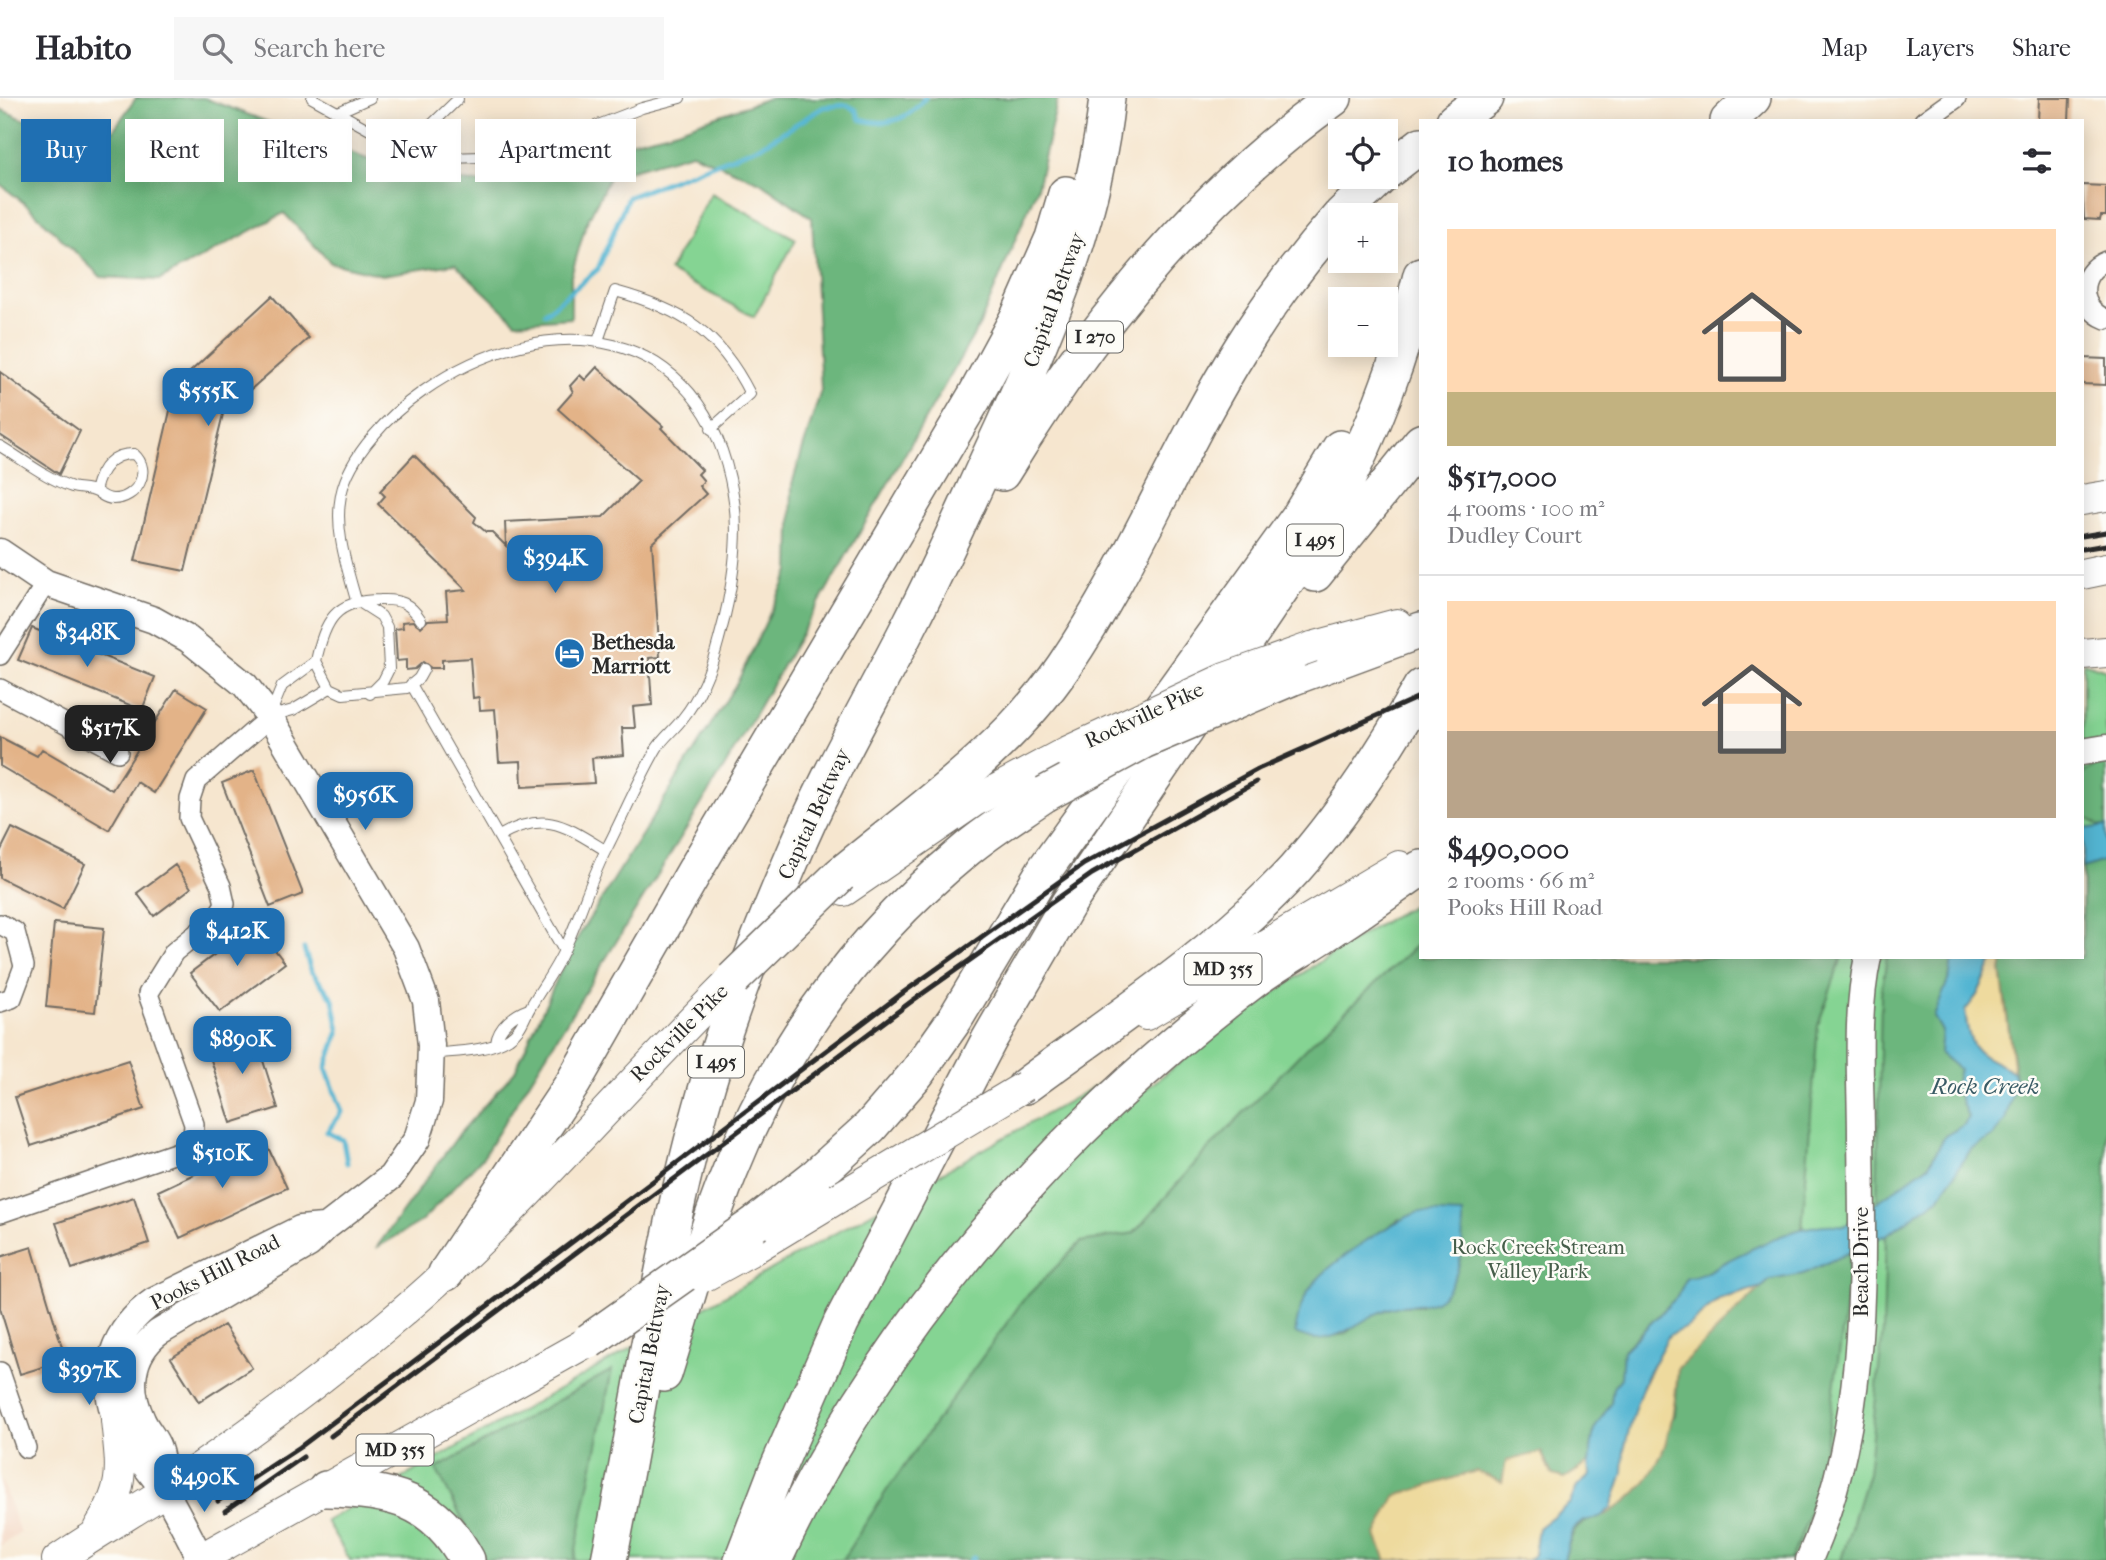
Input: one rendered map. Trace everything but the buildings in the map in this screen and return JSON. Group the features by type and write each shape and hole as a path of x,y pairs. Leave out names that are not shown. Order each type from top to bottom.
{"highway":[{"path":"446,1273 573,1083 694,872 974,398 1019,315 1053,238 1088,98"},
{"name":"Capital Beltway","path":"612,1547 670,1239 701,1108 737,996 792,857 842,751 912,621 1046,335 1083,217 1107,98"},
{"name":"I 270","path":"912,621 1033,424 1067,373 1123,302 1188,227 1248,168 1334,98"},
{"path":"1441,119 1442,98"},
{"path":"1730,119 1753,98"},
{"path":"1760,119 1779,98"},
{"path":"1398,163 1419,147"},
{"path":"1354,203 1368,189"},
{"path":"733,979 984,755 1027,712 1063,668 1140,539 1240,349 1273,298 1328,231"},
{"path":"589,1341 754,1236 870,1127 932,1051 1045,869 1300,514 1330,467 1393,340 1419,270"},
{"name":"I 495","path":"742,1560 775,1474 841,1323 989,1040 1068,904 1320,533 1353,474 1393,370 1419,282"},
{"path":"1154,777 1419,445"},
{"path":"612,1547 730,1171 767,1090 806,1023 856,955 909,900 968,848 1045,794 1143,741 1408,628"},
{"path":"1025,1086 1203,955 1255,909 1294,869 1343,809 1382,755 1419,690"},
{"path":"774,1560 789,1528 857,1410 935,1295 1000,1215 1059,1151 1119,1092 1247,986 1419,869"},
{"path":"326,1489 372,1489 397,1496 423,1508 444,1526 467,1560"}],"main road":[{"path":"2084,500 2106,496"},
{"path":"2084,573 2106,569"},
{"name":"Rockville Pike","path":"834,888 975,801 1066,752 1225,678 1312,647 1408,628"},
{"path":"2084,654 2106,652"},
{"name":"MD 355","path":"754,1236 838,1198 1419,854"},
{"name":"Rockville Pike","path":"57,1560 96,1532 164,1491 304,1392 446,1273 550,1170 650,1061 733,979"},
{"name":"MD 355","path":"200,1559 589,1341"},
{"path":"96,1532 114,1502 120,1481 116,1420"}],"street":[{"path":"1927,119 1956,98"},
{"path":"2094,317 2085,297 2085,280 2095,266 2106,261"},
{"name":"Pooks Hill Road","path":"0,552 46,583 153,620 188,639 244,685 270,717 406,948 426,1001 431,1054 429,1101 416,1139 391,1177 326,1227 309,1244 146,1343 136,1360 132,1383 143,1422 158,1448 164,1491"},
{"path":"0,655 46,583"},
{"path":"0,690 118,752"},
{"path":"0,1213 181,1151 194,1139 194,1124 148,994 174,952 216,918 225,904 221,886 189,818 190,799 196,781 270,717"},
{"path":"2084,752 2106,748"},
{"path":"0,924 15,932 24,966 12,998 0,1002"},
{"name":"Beach Drive","path":"1809,1560 1828,1509 1847,1440 1858,1375 1862,1289 1860,1027 1868,959"},
{"name":"Pooks Hill Road","path":"200,1559 164,1491 143,1465 116,1420 110,1391 110,1362 119,1335 135,1314 154,1301 300,1229 326,1227"},
{"path":"0,1372 26,1448"}],"lane":[{"path":"312,98 366,128"},
{"path":"338,112 370,98"},
{"path":"461,158 518,156 642,108 681,98"},
{"path":"437,119 458,99"},
{"path":"598,341 615,290 653,301 700,328 733,361 750,394 711,429"},
{"path":"370,694 383,681 389,669 387,628 381,616 356,600 341,544 341,494 364,447 397,409 454,369 498,350 541,341 598,341 625,346 655,361 692,397 711,429 733,495 733,570 719,640 705,678 685,716 659,745 605,850 564,951 529,1009 509,1021 497,1034 496,1043 481,1049 431,1054"},
{"path":"0,446 71,486 95,491 108,499 125,498 140,483 143,470 141,460 134,454 117,457 102,470 95,491"},
{"path":"270,717 282,686 316,661 330,621 341,607 356,600 399,599 413,608 421,621"},
{"path":"316,661 330,688 342,694 370,694 411,684 424,669"},
{"path":"411,684 564,951"},
{"path":"270,717 293,710 330,688"},
{"path":"499,836 521,824 546,821 562,825 605,850"}],"shaded area":[{"path":"0,1477 20,1533 0,1546"}],"green space":[{"path":"136,98 204,98 260,119 238,119 238,182 352,182 352,153 366,159 366,182 607,182 586,224 571,276 571,318 516,322 455,264 382,275 331,263 284,213 160,280 101,277 29,207 0,184 0,109 23,119 21,182 111,182 111,134"},
{"path":"769,98 1058,98 1037,188 980,324 725,766 483,1157 422,1221 376,1248 460,1133 515,1071 571,948 738,681 790,571 792,484 821,390 812,218 760,182 692,153 636,169 636,140 674,131"},
{"path":"711,193 796,239 754,317 669,271"},
{"name":"Rock Creek Stream Valley Park","path":"2084,662 2106,670 2106,1560 350,1560 326,1521 1124,1070 1143,1091 1313,966 1419,902 1419,959 2084,959"},
{"path":"2106,760 2106,826 2099,826 2084,816 2084,772"},
{"path":"2106,860 2106,1560 1841,1560 1868,1473 1883,1330 1886,1235 1939,1198 1971,1149 1994,1135 2010,1105 2009,1095 2016,1082 2001,970 2004,959 2084,959 2084,868"},
{"path":"1419,943 1419,959 1841,959 1818,1025 1802,1230 1755,1248 1698,1277 1687,1278 1677,1297 1623,1350 1621,1378 1613,1388 1611,1403 1594,1430 1589,1463 1565,1478 1552,1475 1542,1453 1503,1482 1377,1535 1386,1560 842,1560 887,1490 1024,1299 1081,1242 1134,1233 1198,1160 1306,1048","holes":["1399,1219 1422,1306 1396,1306 1364,1318 1345,1334 1315,1339 1315,1282"]},
{"path":"1887,959 1952,959 1950,975 1934,1017 1942,1031 1940,1053 1959,1069 1955,1086 1968,1117 1964,1125 1945,1136 1929,1165 1877,1205 1881,994"},
{"path":"1849,1252 1845,1314 1826,1446 1808,1516 1790,1560 1564,1560 1574,1532 1584,1523 1599,1518 1675,1415 1678,1368 1698,1346 1770,1280 1803,1274"},
{"path":"612,1370 574,1560 484,1560 436,1469"}],"sand":[{"path":"1994,959 2004,959 2001,970 2014,1072 1984,1056 1973,1045 1965,1010 1977,995"},
{"path":"1762,1287 1678,1368 1673,1415 1661,1456 1638,1491 1599,1518 1614,1499 1632,1416 1668,1335 1687,1327 1719,1300"},
{"path":"1541,1452 1552,1475 1565,1478 1589,1463 1591,1475 1577,1487 1570,1503 1538,1528 1534,1556 1528,1560 1386,1560 1376,1535 1395,1496 1476,1471 1502,1482 1506,1461"}],"water":[{"path":"2106,826 2106,860 2084,868 2084,829"},
{"name":"Rock Creek","path":"1952,959 1994,959 1977,995 1965,1011 1973,1045 1984,1056 2014,1072 2016,1082 2005,1120 1994,1135 1971,1149 1939,1198 1886,1235 1803,1274 1770,1280 1762,1287 1719,1299 1687,1327 1669,1335 1646,1377 1635,1408 1624,1450 1623,1473 1611,1508 1599,1518 1583,1521 1572,1530 1564,1560 1528,1560 1534,1555 1538,1528 1570,1503 1577,1487 1590,1475 1594,1430 1611,1403 1613,1388 1621,1378 1623,1351 1677,1297 1687,1278 1703,1274 1769,1241 1799,1230 1814,1226 1844,1226 1929,1165 1945,1136 1964,1125 1968,1117 1955,1086 1959,1069 1940,1053 1942,1031 1934,1017 1950,975"},
{"path":"1419,1212 1463,1214 1458,1269 1442,1296 1431,1303 1385,1310 1327,1338 1313,1339 1295,1333 1304,1300 1324,1273 1379,1232"}],"waterway":[{"path":"545,313 598,269 628,197 761,146 824,107 847,105 856,110 860,119 888,122 911,112 925,98"},
{"path":"304,949 311,971 333,999 339,1031 326,1068 342,1112 327,1132 343,1140 347,1163"},
{"path":"971,1560 974,1557"}],"railway":[{"path":"2084,536 2106,532"},
{"path":"2084,549 2106,545"},
{"path":"218,1501 300,1447 904,992 1084,864 1258,769 1419,697"},
{"path":"331,1436 912,1001 1092,874 1256,782"},
{"path":"225,1511 303,1457"}],"place":[{"name":"Bethesda Marriott","path":"569,654"}]}
